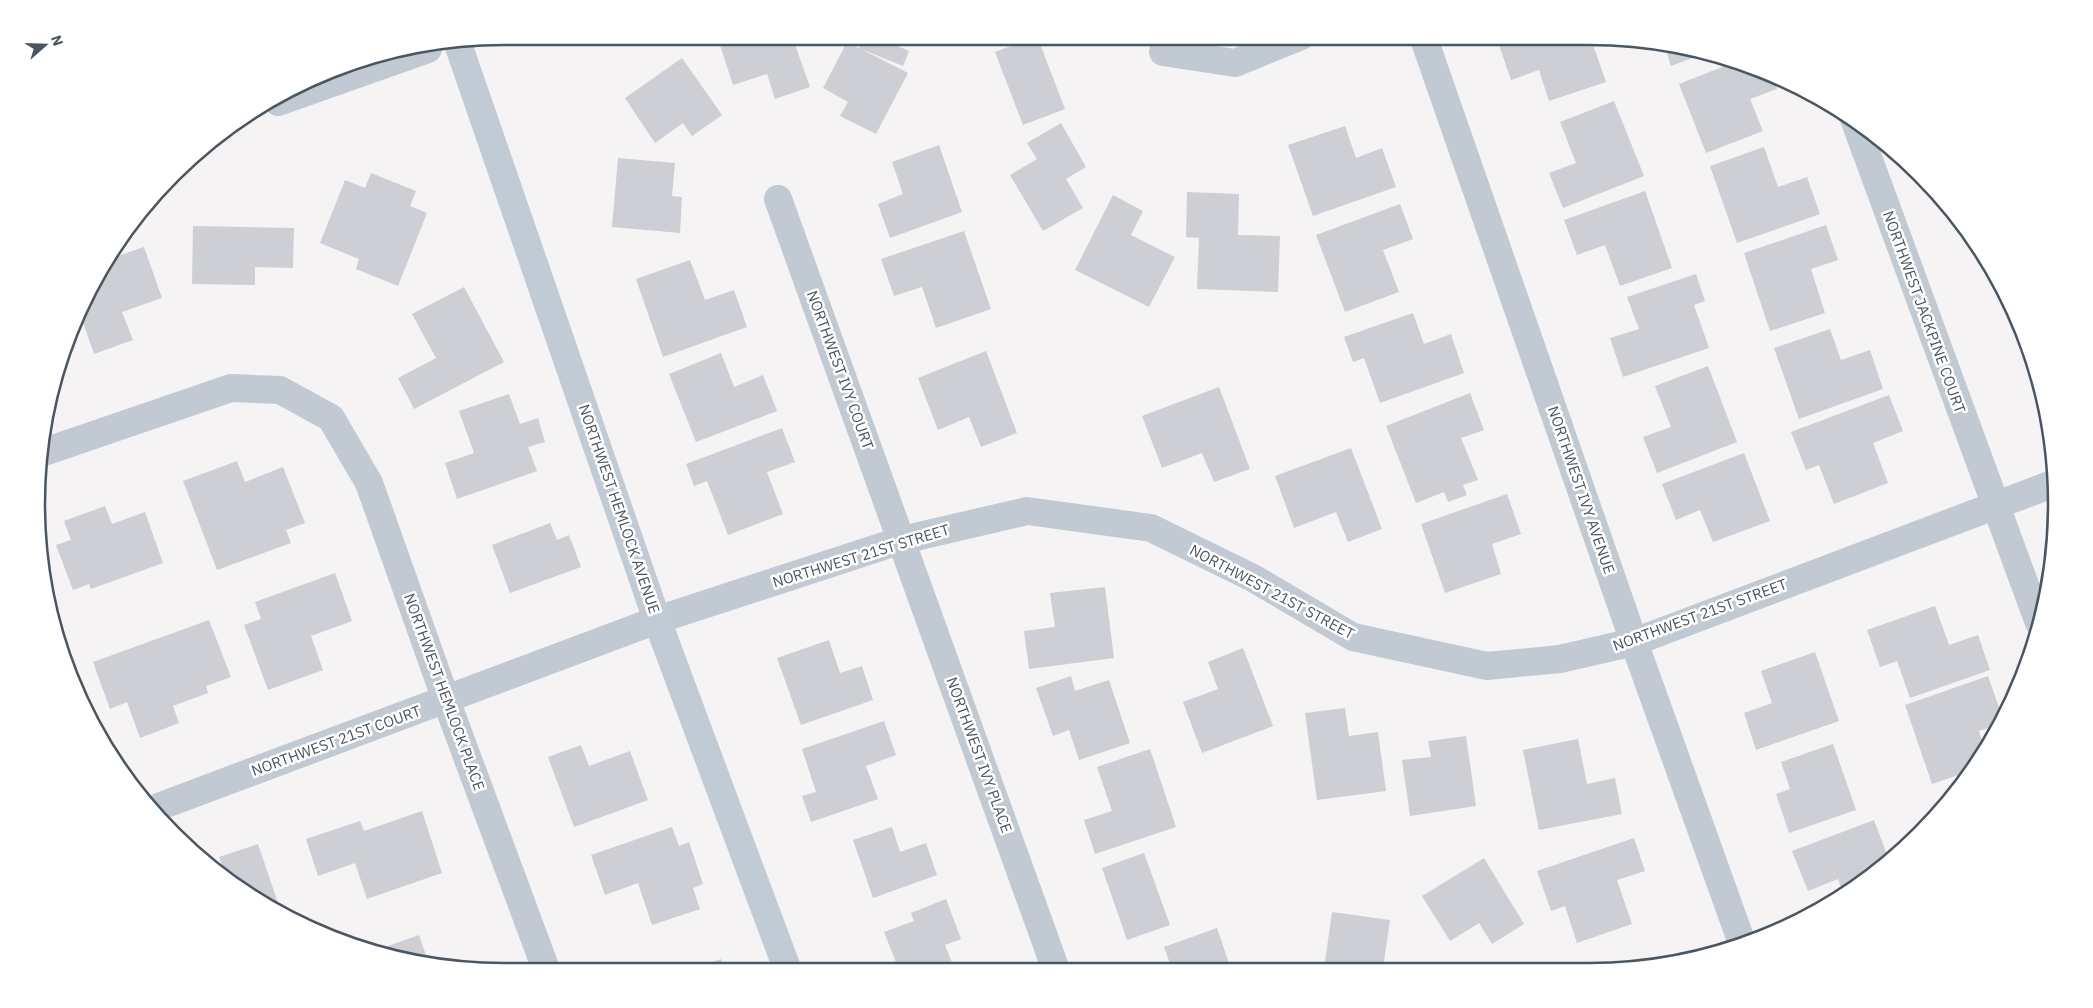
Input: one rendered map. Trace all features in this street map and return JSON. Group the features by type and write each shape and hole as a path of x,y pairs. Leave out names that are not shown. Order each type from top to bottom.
{"street":[{"path":"1162,52 1235,63 1279,45"},
{"name":"NORTHWEST IVY AVENUE","path":"1426,45 1634,642 1740,938"},
{"name":"NORTHWEST HEMLOCK AVENUE","path":"459,47 657,620 785,963"},
{"path":"290,98 414,54"},
{"name":"NORTHWEST JACKPINE COURT","path":"1859,133 2035,612"},
{"name":"NORTHWEST IVY COURT","path":"778,199 902,540"},
{"name":"NORTHWEST HEMLOCK PLACE","path":"48,451 231,388 280,390 332,418 369,483 446,700 544,963"},
{"name":"NORTHWEST 21ST STREET","path":"657,620 902,540 1027,511 1151,528 1253,578 1353,637 1487,666 1560,660 1634,642 2047,487"},
{"name":"NORTHWEST IVY PLACE","path":"902,540 1053,963"},
{"name":"NORTHWEST 21ST COURT","path":"159,807 657,620"}],"building":[{"path":"720,45 795,45 810,87 775,99 767,74 733,85"},
{"path":"845,45 853,45 859,48 860,45 895,45 909,51 903,66 861,49 908,73 876,134 840,116 848,102 823,88"},
{"path":"1013,45 1040,45 1065,109 1023,125 995,52"},
{"path":"1499,45 1593,45 1606,82 1549,101 1539,70 1511,80"},
{"path":"1667,52 1694,58 1671,66"},
{"path":"682,58 722,115 692,136 683,123 655,143 625,98"},
{"path":"1725,66 1775,85 1777,89 1750,99 1763,131 1706,153 1679,84"},
{"path":"1614,101 1644,176 1563,208 1549,173 1576,163 1560,122"},
{"path":"1061,123 1086,167 1066,179 1083,208 1043,231 1010,175 1037,159 1027,143"},
{"path":"1345,126 1356,158 1382,148 1396,187 1313,216 1288,145"},
{"path":"939,145 962,212 890,238 878,204 903,194 892,162"},
{"path":"1764,147 1778,187 1807,177 1820,214 1737,243 1710,166"},
{"path":"618,158 675,163 672,196 682,197 680,233 612,227"},
{"path":"371,173 416,191 410,206 427,213 398,286 356,269 359,259 320,243 345,180 365,188"},
{"path":"1645,191 1672,268 1620,286 1605,245 1577,255 1564,220"},
{"path":"1187,192 1239,194 1238,235 1280,236 1278,292 1197,289 1199,238 1186,237"},
{"path":"1113,195 1143,211 1131,235 1175,257 1149,307 1075,270"},
{"path":"1400,204 1413,239 1383,250 1399,292 1345,312 1316,235"},
{"path":"1826,225 1838,260 1811,269 1825,313 1770,331 1744,253"},
{"path":"193,226 294,228 293,268 255,267 255,285 192,284"},
{"path":"964,231 991,309 936,328 922,287 894,296 881,259"},
{"path":"144,247 162,298 122,312 133,340 94,354 83,322 106,274 117,256"},
{"path":"690,260 705,300 734,290 747,327 663,357 636,279"},
{"path":"1696,274 1705,301 1694,305 1709,348 1623,377 1610,338 1639,329 1627,297"},
{"path":"464,287 504,362 414,409 398,378 436,358 412,314"},
{"path":"1413,313 1424,344 1451,334 1464,373 1380,403 1364,358 1353,362 1344,337"},
{"path":"1830,329 1841,360 1870,350 1883,389 1799,419 1774,348"},
{"path":"986,351 1017,433 981,447 969,417 938,430 918,378"},
{"path":"721,353 734,387 763,375 777,411 696,442 669,374"},
{"path":"1708,366 1737,442 1657,473 1643,437 1671,427 1655,386"},
{"path":"1219,387 1250,469 1214,482 1202,453 1162,468 1142,416"},
{"path":"1470,393 1484,430 1461,438 1478,480 1463,485 1467,495 1448,502 1444,492 1416,503 1386,426"},
{"path":"509,394 520,424 538,418 545,442 528,447 537,471 457,499 445,463 474,453 459,411"},
{"path":"1889,395 1903,431 1873,443 1888,483 1834,504 1819,465 1806,470 1791,432"},
{"path":"782,428 795,462 767,472 783,514 728,535 707,481 694,486 686,464"},
{"path":"1351,448 1382,529 1348,542 1336,512 1294,528 1275,476"},
{"path":"1744,453 1770,521 1713,542 1700,510 1676,520 1662,484"},
{"path":"237,461 245,482 283,467 305,523 286,530 291,543 217,570 183,481"},
{"path":"1507,494 1521,534 1492,544 1501,574 1445,593 1421,524"},
{"path":"105,506 112,524 145,512 163,563 91,589 89,584 73,590 56,545 71,540 64,521"},
{"path":"550,523 557,540 569,535 581,567 510,593 492,545"},
{"path":"335,573 352,621 311,636 323,670 268,690 244,625 261,619 255,602"},
{"path":"1105,587 1114,658 1029,669 1024,631 1055,627 1050,593"},
{"path":"1935,606 1949,645 1978,635 1990,670 1910,698 1897,661 1880,667 1867,630"},
{"path":"209,620 231,677 206,686 208,693 173,706 179,723 140,738 127,702 110,709 93,662"},
{"path":"829,640 840,673 862,666 873,700 801,725 777,658"},
{"path":"1243,648 1273,726 1202,753 1183,702 1218,689 1208,662"},
{"path":"1815,652 1839,721 1756,750 1744,713 1772,703 1761,671"},
{"path":"1071,676 1075,691 1109,680 1130,743 1079,760 1069,730 1053,736 1036,688"},
{"path":"1988,676 2000,709 1991,727 1979,731 1982,741 1959,775 1932,784 1905,705"},
{"path":"1345,708 1349,736 1378,732 1386,791 1317,800 1305,713"},
{"path":"884,721 896,755 866,766 878,799 811,822 802,796 816,792 802,749"},
{"path":"1466,736 1476,806 1410,816 1402,760 1431,757 1428,741"},
{"path":"1578,739 1587,784 1615,778 1622,814 1539,830 1523,750"},
{"path":"1833,744 1856,810 1789,833 1776,794 1790,789 1781,762"},
{"path":"581,745 589,766 630,751 648,800 574,827 548,757"},
{"path":"1150,749 1176,827 1095,854 1084,820 1112,811 1097,767"},
{"path":"422,811 442,873 367,899 355,863 318,876 306,839 360,821 364,831"},
{"path":"1874,820 1887,853 1841,888 1838,879 1808,891 1792,851"},
{"path":"672,827 679,846 689,842 703,884 693,888 700,909 652,925 638,883 605,895 591,855"},
{"path":"892,827 900,852 926,843 937,875 873,898 853,840"},
{"path":"1634,838 1645,871 1617,880 1632,924 1577,943 1565,906 1551,911 1537,871"},
{"path":"258,844 278,904 249,886 222,866 219,857"},
{"path":"1144,853 1170,925 1127,940 1102,868"},
{"path":"1484,858 1524,924 1492,944 1479,923 1450,941 1422,896"},
{"path":"946,899 961,939 945,945 952,963 896,963 884,932 914,921 911,913"},
{"path":"1332,912 1390,920 1384,962 1392,963 1325,963"},
{"path":"1217,928 1229,963 1170,963 1164,947"},
{"path":"419,935 426,956 414,954 385,947"},
{"path":"721,959 722,963 710,963"}]}
